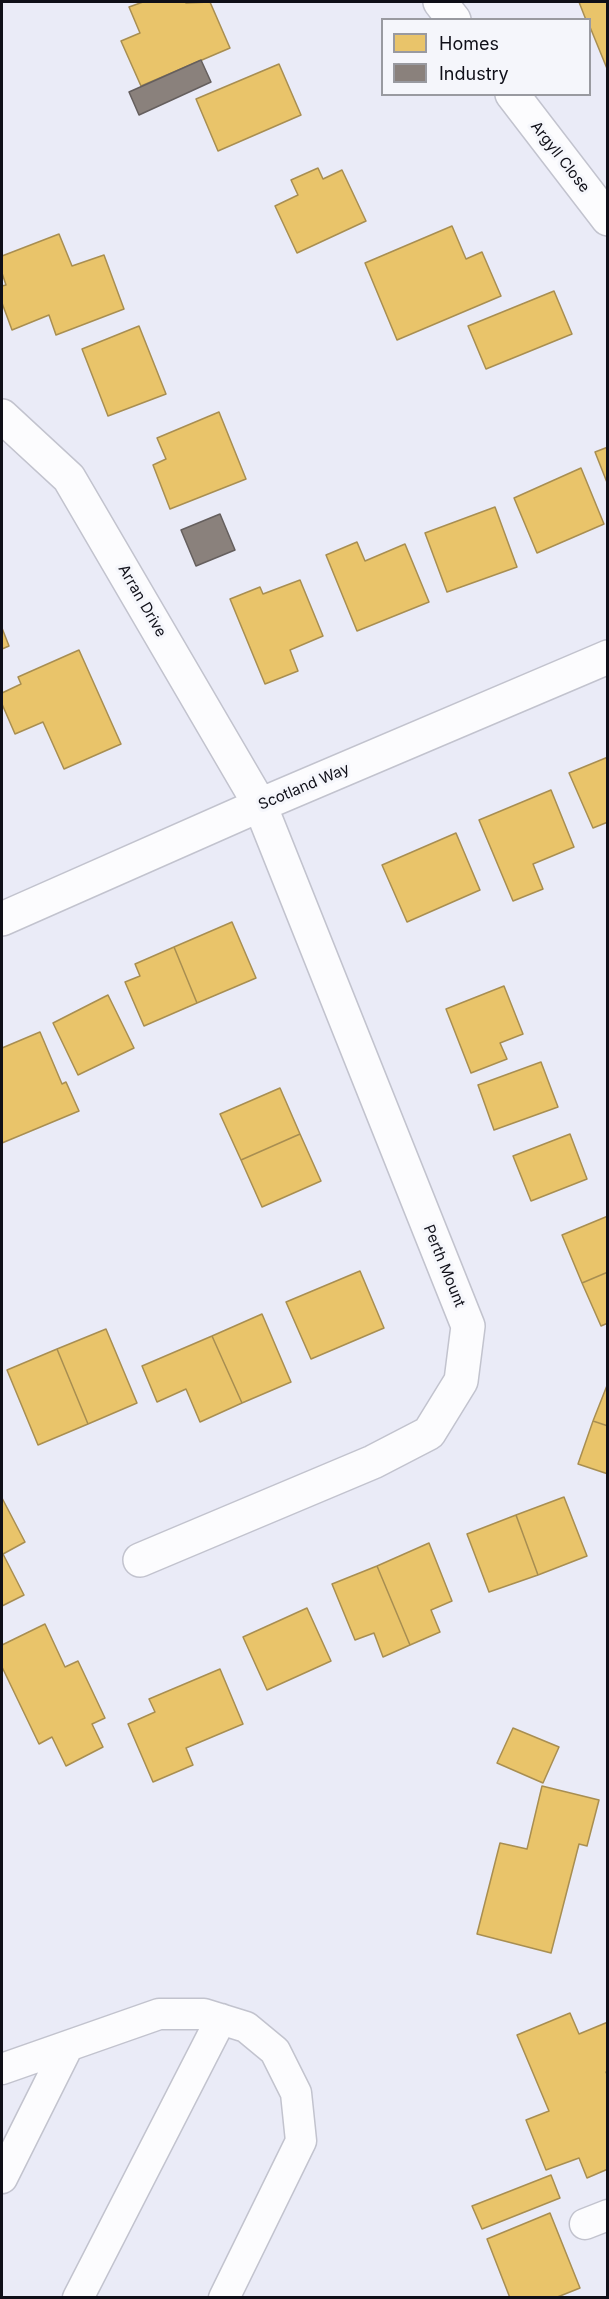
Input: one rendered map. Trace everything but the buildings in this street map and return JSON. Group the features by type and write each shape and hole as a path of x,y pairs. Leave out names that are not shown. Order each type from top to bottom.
{"street":[{"path":"440,2 452,18"},
{"name":"Argyll Close","path":"514,96 608,219"},
{"name":"Arran Drive","path":"2,416 69,478 260,805"},
{"name":"Scotland Way","path":"2,919 260,805 608,657"},
{"name":"Perth Mount","path":"140,1560 373,1462 429,1433 461,1381 468,1326 260,805"}],"lane":[{"path":"2,2069 159,2014 204,2014 221,2019 246,2027 275,2051 296,2093 301,2141 224,2298"},
{"path":"78,2298 221,2019"},
{"path":"2,2178 68,2046"}]}
